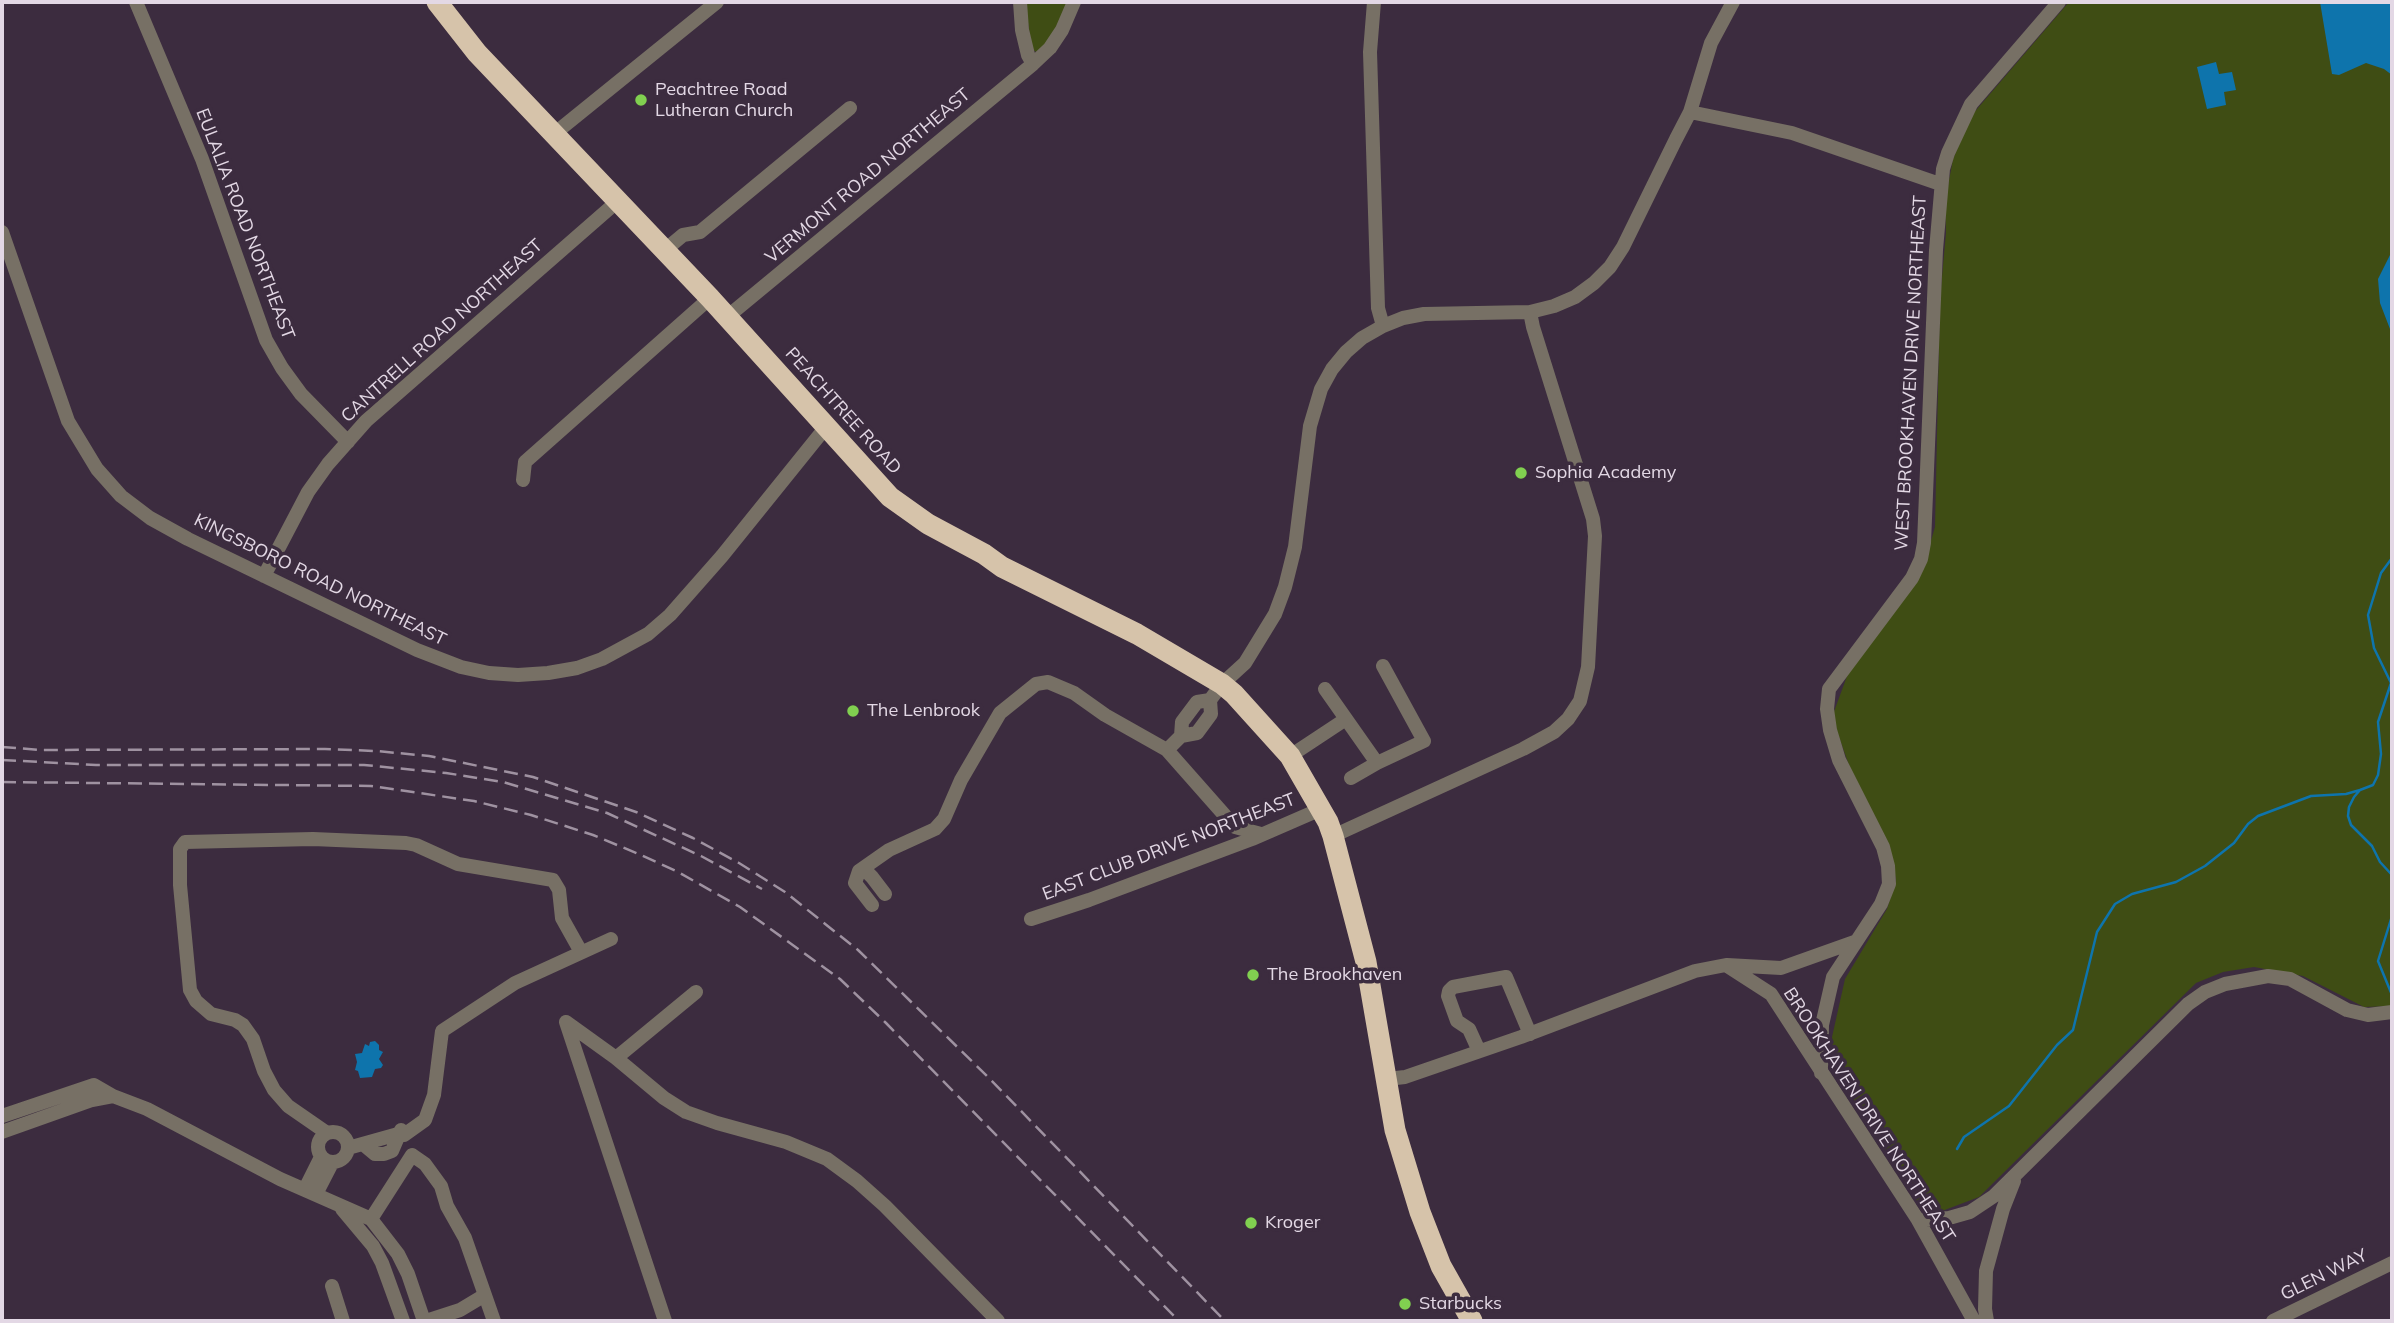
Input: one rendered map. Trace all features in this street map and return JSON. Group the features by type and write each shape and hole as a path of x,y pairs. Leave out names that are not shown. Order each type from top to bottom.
{"highway":[{"name":"PEACHTREE ROAD","path":"437,2 477,53 619,200 890,497 928,524 984,554 1002,568 1137,634 1216,692 1240,699 1290,756 1321,809 1333,836 1366,962 1395,1130 1420,1212 1441,1266 1467,1320"}],"street":[{"name":"EULALIA ROAD NORTHEAST","path":"136,2 202,159 266,340 301,394 348,442"},
{"path":"554,134 717,2"},
{"path":"1020,2 1022,30 1033,64"},
{"name":"VERMONT ROAD NORTHEAST","path":"727,317 1033,64 1050,48 1062,30 1074,2"},
{"path":"1374,2 1370,52 1378,308 1383,326"},
{"path":"1167,750 1181,736 1197,733 1212,714 1216,692 1245,663 1275,614 1295,547 1310,426 1321,389 1332,369 1362,338 1403,318 1424,314 1530,312 1575,297 1594,283 1610,267 1623,247 1690,112 1711,43 1732,2"},
{"name":"WEST BROOKHAVEN DRIVE NORTHEAST","path":"1821,1073 1822,1025 1833,977 1881,904 1889,884 1883,847 1839,760 1827,709 1829,689 1912,578 1924,543 1940,184 1948,153 1971,104 2059,2"},
{"path":"665,250 683,235 700,232 850,108"},
{"path":"1690,112 1793,133 1940,184"},
{"name":"CANTRELL ROAD NORTHEAST","path":"264,576 309,492 328,464 366,421 619,200"},
{"name":"KINGSBORO ROAD NORTHEAST","path":"2,232 68,421 96,469 121,496 150,518 264,576 417,650 461,667 518,675 577,668 625,648 648,634 670,615 722,556 826,427"},
{"path":"523,480 525,462 710,298"},
{"path":"1333,836 1523,749 1554,732 1568,719 1580,701 1588,667 1595,537 1593,519 1530,312"},
{"path":"1351,778 1424,741 1383,666"},
{"path":"859,871 866,871 882,890 868,901 855,883 859,871 890,850 935,829 944,819 961,780 1000,713 1036,684 1048,682 1074,693 1105,715 1167,750 1235,827 1261,834"},
{"path":"1325,689 1377,763"},
{"path":"1290,756 1346,719"},
{"name":"EAST CLUB DRIVE NORTHEAST","path":"1031,919 1089,900 1321,809"},
{"path":"348,1148 341,1135 327,1133 288,1106 274,1090 253,1039 243,1025 235,1020 211,1014 196,1001 190,990 180,884 180,849 186,842 313,839 405,843 416,845 458,864 553,880 559,890 562,918 581,952"},
{"path":"326,1160 342,1160 348,1148 363,1144 374,1154 392,1151 398,1134 404,1135 425,1120 434,1095 442,1031 515,983 611,939"},
{"path":"1387,1079 1405,1077 1530,1034 1695,971 1726,965 1781,968 1854,942"},
{"name":"BROOKHAVEN DRIVE NORTHEAST","path":"1726,965 1771,994 1918,1220 1974,1321"},
{"path":"1479,1051 1469,1028 1457,1021 1448,996 1453,987 1506,976 1530,1034"},
{"path":"1918,1220 1949,1218 1970,1212 1994,1196 2189,1004 2205,992 2225,984 2268,976 2290,979 2347,1010 2368,1015 2392,1012"},
{"path":"616,1058 696,992"},
{"path":"665,1321 566,1022 686,1112 717,1124 786,1142 827,1159 858,1181 886,1206 998,1321"},
{"path":"2,1116 94,1085 113,1096 147,1109 280,1179 371,1220 398,1254 425,1321 460,1310 485,1295"},
{"path":"2,1132 92,1100 113,1096"},
{"path":"326,1160 318,1144 327,1133"},
{"path":"371,1220 412,1155 425,1164 441,1186 447,1206 465,1238 494,1321"},
{"path":"310,1192 326,1160"},
{"path":"1987,1321 1986,1271 2003,1209 2016,1176"},
{"path":"339,1205 373,1246 403,1321"},
{"name":"GLEN WAY","path":"2273,1321 2392,1263"},
{"path":"332,1286 343,1321"}],"green space":[{"path":"1025,2 1070,2 1050,41 1036,52 1032,49"},
{"path":"2069,2 2392,2 2392,1006 2364,1007 2303,976 2254,967 2223,972 2196,983 1979,1197 1942,1211 1929,1210 1917,1201 1835,1070 1832,1037 1845,979 1887,909 1896,880 1889,845 1851,771 1832,717 1850,668 1927,554 1935,527 1940,299 1946,233 1945,202 1953,159 1971,116"}],"water":[{"path":"2320,2 2392,2 2392,75 2366,63 2339,75 2332,74"},
{"path":"2216,62 2219,74 2232,72 2236,90 2224,92 2226,105 2207,109 2197,67"},
{"path":"2392,251 2392,349 2390,329 2380,303 2378,279"},
{"path":"375,1041 383,1052 379,1059 383,1065 375,1069 372,1077 360,1078 355,1070 355,1054 362,1053 365,1044 369,1046 370,1042"}],"waterway":[{"path":"2392,558 2381,573 2368,615 2374,648 2391,683 2378,722 2381,754 2378,775 2373,785 2360,790 2354,797 2348,816 2351,825 2372,846 2380,862 2392,875"},
{"path":"1957,1149 1964,1137 2009,1106 2057,1045 2073,1030 2097,932 2115,904 2132,894 2176,882 2205,866 2234,843 2248,824 2258,816 2311,796 2346,794 2360,790"},
{"path":"2392,916 2378,961 2392,995"}],"railway":[{"path":"2,747 41,750 325,749 429,756 533,777 636,812 693,838 785,892 858,950 988,1077 1225,1321"},
{"path":"2,760 96,765 364,765 503,782 607,813 701,856 762,889"},
{"path":"2,782 371,786 474,801 531,815 593,835 641,855 678,872 740,907 840,979 1179,1321"}],"place":[{"name":"Peachtree Road Lutheran Church","path":"641,100"},
{"name":"Sophia Academy","path":"1521,473"},
{"name":"The Lenbrook","path":"853,711"},
{"name":"The Brookhaven","path":"1253,975"},
{"name":"Kroger","path":"1251,1223"},
{"name":"Starbucks","path":"1405,1304"}]}
